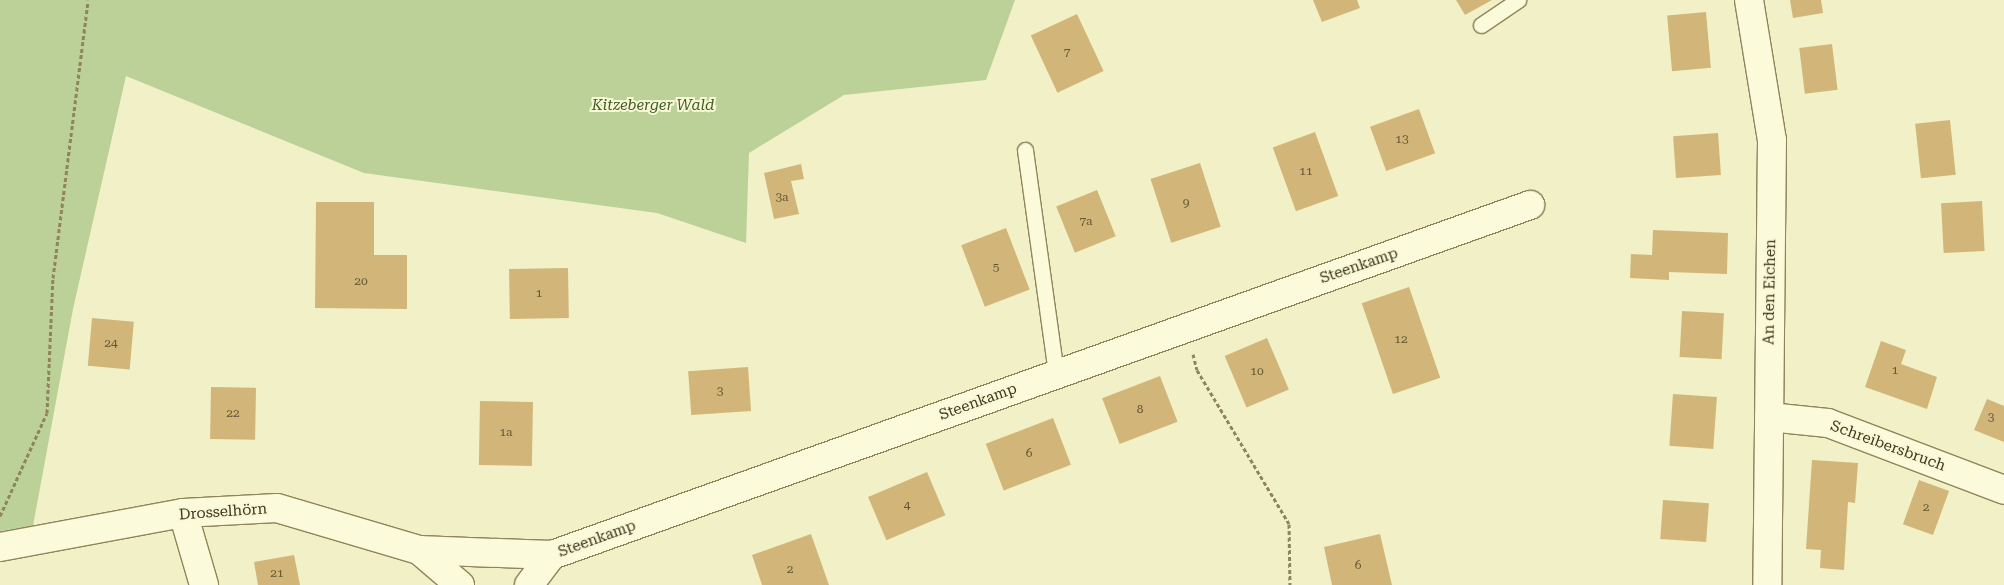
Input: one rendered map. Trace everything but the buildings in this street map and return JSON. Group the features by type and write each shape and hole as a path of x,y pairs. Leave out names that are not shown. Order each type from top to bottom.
{"street":[{"name":"An den Eichen","path":"1749,0 1772,140 1767,585"},
{"name":"Steenkamp","path":"419,550 552,555 1056,373 1530,205"},
{"name":"Schreibersbruch","path":"1769,417 1828,424 2004,490"},
{"name":"Drosselhörn","path":"0,548 183,513 277,508 419,550 460,585"},
{"path":"183,513 204,585"},
{"path":"529,585 552,555"}],"lane":[{"path":"1480,25 1518,0"},
{"path":"1025,150 1056,373"}],"path":[{"path":"0,516 47,413 53,278 88,0"},
{"path":"1186,327 1196,370 1289,524 1290,585"}],"green space":[{"name":"Kitzeberger Wald","path":"0,0 1015,0 986,80 844,95 749,153 746,243 657,213 364,173 126,76 73,309 33,526 0,531"}]}
